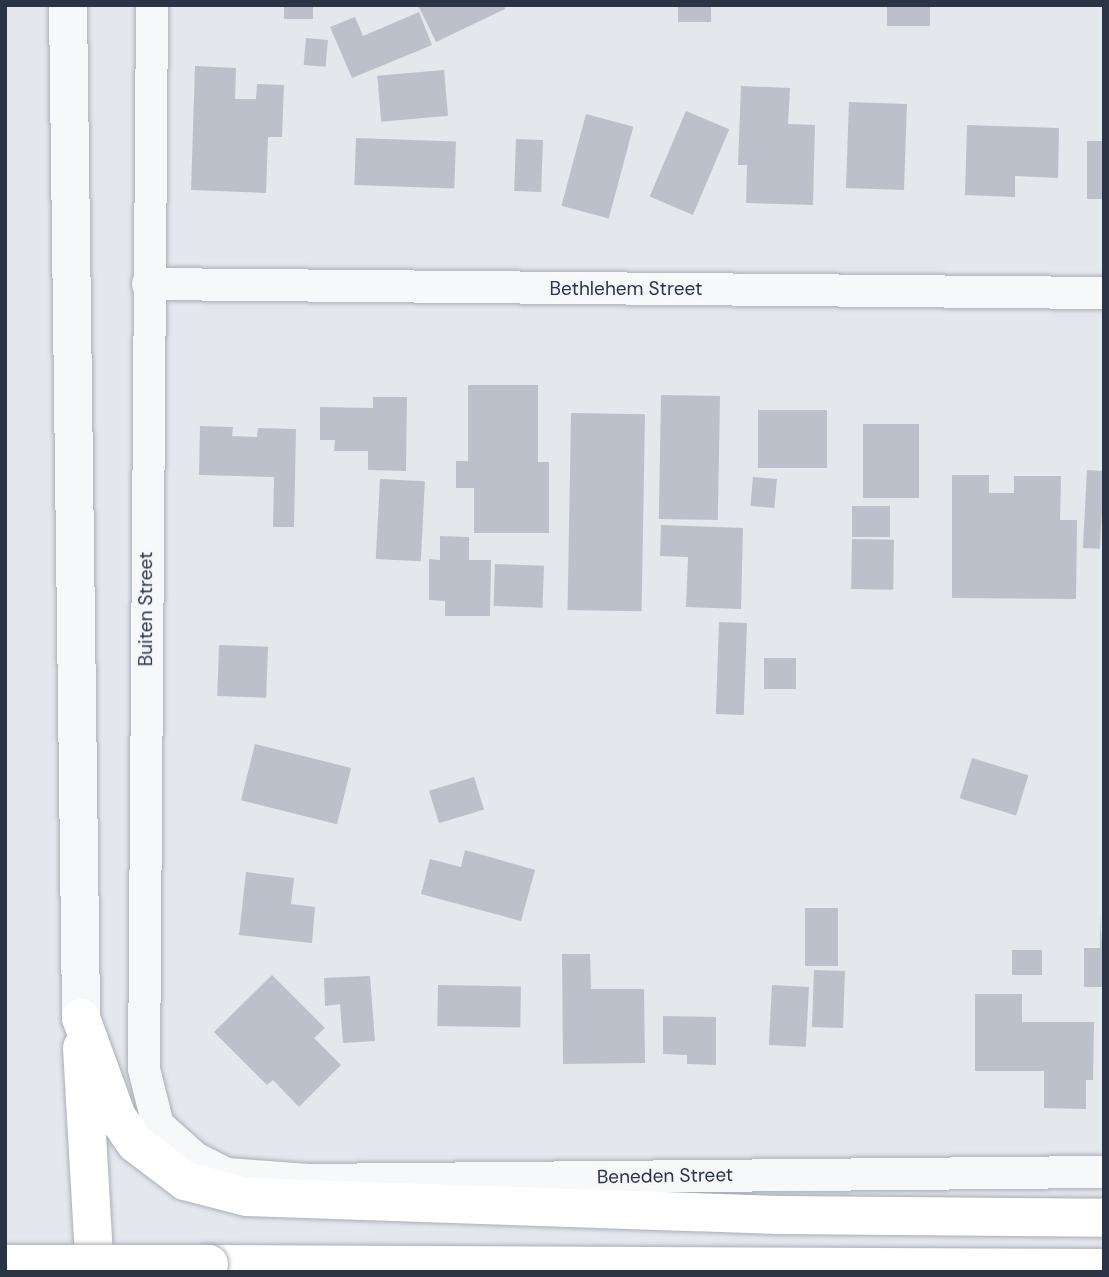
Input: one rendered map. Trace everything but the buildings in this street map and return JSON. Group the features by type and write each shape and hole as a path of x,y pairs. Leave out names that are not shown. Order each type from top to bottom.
{"main road":[{"path":"81,1018 117,1117 135,1143 185,1181 247,1197 778,1215 1104,1218"},
{"path":"81,1018 83,1141 95,1272"},
{"path":"5,1264 1104,1268"}],"street":[{"path":"68,5 81,1018"},
{"name":"Buiten Street","path":"152,5 144,1069 158,1125 195,1158 227,1174"},
{"name":"Bethlehem Street","path":"148,284 1104,293"},
{"name":"Beneden Street","path":"227,1174 308,1180 1104,1172"}]}
